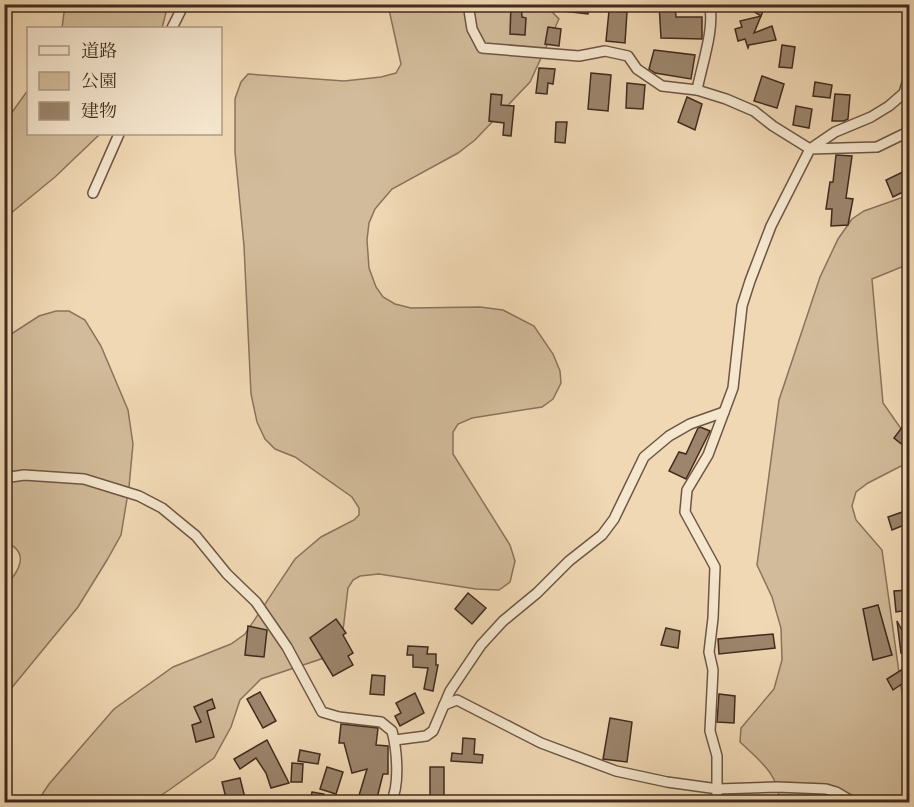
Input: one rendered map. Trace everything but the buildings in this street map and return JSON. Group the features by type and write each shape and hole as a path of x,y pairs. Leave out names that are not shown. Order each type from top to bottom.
{"street":[{"path":"172,27 183,4"},
{"path":"468,4 472,29 482,48 579,56 605,51 628,56 637,69 662,86 697,90 754,111 810,149 877,147 909,131"},
{"path":"697,90 710,32 709,4"},
{"path":"717,802 717,756 710,731 712,670 709,652 715,567 685,512 687,490 708,455 733,388 742,306 750,280 771,226 810,149 835,132 871,117 889,106 904,93 909,72"},
{"path":"93,193 119,135"},
{"path":"394,740 426,736 433,731 450,690 481,645 503,621 537,593 569,561 602,536 614,519 644,457 669,436 690,424 724,412"},
{"path":"4,478 24,475 84,479 139,496 162,508 196,536 227,574 256,602 287,647 322,712 339,717 381,722 392,731 397,756 395,795 391,802"},
{"path":"444,705 457,700 541,743 616,771 667,782 718,789 777,787 826,789 853,802"}],"green space":[{"path":"65,4 168,5 162,27 62,27"},
{"path":"388,5 545,5 559,19 530,82 475,140 458,153 392,189 375,209 369,223 367,240 369,268 376,287 383,297 395,304 411,308 480,307 503,310 534,326 553,354 560,371 561,383 553,399 542,407 472,418 458,424 453,432 453,454 510,545 515,561 510,582 499,590 476,589 379,574 360,576 353,580 348,588 343,631 327,657 261,679 240,700 231,727 214,758 169,790 151,802 37,802 49,784 114,709 173,667 231,644 245,634 295,559 321,537 354,520 359,515 359,508 352,497 295,457 275,449 265,439 257,422 251,394 244,246 235,152 235,99 241,82 248,74 344,81 396,73 401,64"},
{"path":"27,91 27,135 99,135 55,177 5,218 5,122"},
{"path":"909,195 909,264 872,279 883,403 909,440 909,462 868,483 856,492 852,506 856,520 882,550 907,730 902,802 779,802 776,784 767,768 740,742 741,728 774,689 782,660 781,628 772,597 757,565 779,400 820,277 838,239 852,219 864,211"},
{"path":"56,311 69,311 85,320 101,346 128,410 133,444 129,487 121,535 107,560 78,607 5,696 5,586 15,575 20,557 13,546 5,542 5,338 39,316"}]}
